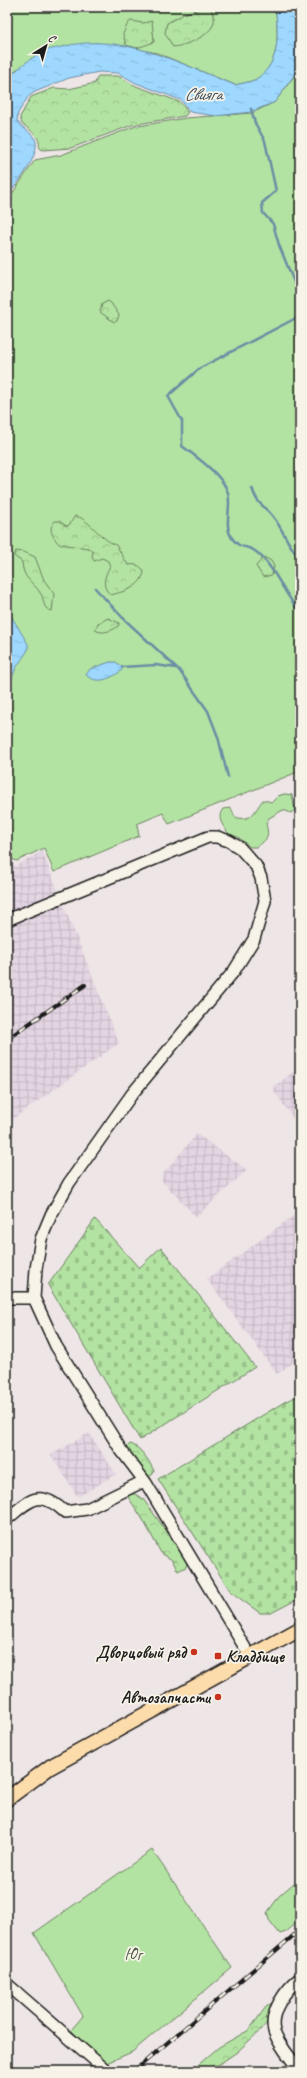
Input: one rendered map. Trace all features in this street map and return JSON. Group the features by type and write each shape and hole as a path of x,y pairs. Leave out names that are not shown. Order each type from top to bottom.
{"main road":[{"path":"7,1799 50,1767 300,1629"}],"street":[{"path":"7,920 208,837 217,837 229,841 250,858 261,878 265,901 254,939 234,971 132,1094 70,1183 51,1215 41,1239 36,1269 34,1298 59,1351 121,1450 144,1481 250,1656"},
{"path":"7,1298 34,1298"},
{"path":"7,1519 30,1500 39,1498 47,1499 55,1503 65,1512 87,1509 144,1481"},
{"path":"300,1978 286,1993 273,2022 275,2033 300,2070"},
{"path":"7,1984 107,2071"}],"shaded area":[{"path":"42,851 119,1043 7,1123 7,863 16,866"},
{"path":"300,1067 300,1128 272,1088"},
{"path":"197,1134 247,1170 196,1217 162,1181 162,1175"},
{"path":"300,1211 300,1371 294,1362 277,1374 207,1279"},
{"path":"89,1433 116,1474 78,1497 51,1455"}],"green space":[{"path":"7,7 268,7 276,13 276,48 271,63 266,71 257,79 235,85 157,53 116,45 95,43 17,69 7,79"},
{"path":"204,7 209,7 214,15 214,22 211,29 189,43 173,47 165,33 167,23 184,14"},
{"path":"131,21 143,23 152,21 154,42 137,48 126,45 123,34 128,23"},
{"path":"300,68 300,771 169,824 163,813 137,824 139,836 54,872 44,848 17,861 7,857 7,198 12,194 35,160 61,155 133,127 186,118 252,113 275,102"},
{"path":"98,76 118,76 136,86 180,102 188,112 185,116 132,125 71,148 42,150 38,138 32,131 22,124 20,117 31,97 54,88 69,89 95,83"},
{"path":"108,301 119,315 117,321 114,322 100,312 102,304"},
{"path":"75,516 84,520 110,542 116,545 128,565 140,566 144,572 140,581 136,585 127,590 111,595 106,588 104,581 110,566 108,561 102,558 94,561 92,557 93,551 88,548 59,544 52,533 51,527 55,521 60,521 66,526 69,525"},
{"path":"16,551 24,552 35,557 44,580 54,594 52,611 45,607 41,594 26,577 22,562 14,556"},
{"path":"264,557 271,561 274,566 272,575 263,577 256,566"},
{"path":"108,618 119,623 119,625 109,631 97,631 95,628 99,623"},
{"path":"284,794 292,795 295,810 291,813 283,810 269,818 266,823 268,831 267,837 256,847 250,847 238,837 229,834 221,822 220,816 223,809 231,808 235,817 246,818 253,814 263,800 272,802 278,796"},
{"path":"95,1219 139,1268 161,1247 255,1367 140,1440 48,1285"},
{"path":"300,1395 300,1598 271,1613 260,1613 231,1592 158,1479 286,1401"},
{"path":"130,1444 134,1445 141,1451 154,1471 153,1474 147,1478 126,1448"},
{"path":"131,1494 135,1494 143,1499 186,1558 186,1567 178,1571 172,1560 161,1553 142,1518 128,1497"},
{"name":"Юг","path":"152,1850 232,1968 132,2052 104,2064 71,2030 83,2016 34,1933"},
{"path":"300,1878 300,1920 286,1932 280,1934 269,1920 267,1913 280,1895"},
{"path":"276,2000 272,2015 264,2027 237,2052 209,2071 194,2071 198,2065 219,2047 249,2030 266,2007"}],"water":[{"name":"Свияга","path":"268,7 300,8 300,67 275,102 251,112 216,116 190,112 181,100 136,83 118,73 99,72 69,78 35,92 28,97 18,113 17,121 35,139 36,145 32,160 17,184 7,195 7,79 27,62 47,50 84,43 106,43 128,46 150,52 235,85 244,83 254,80 266,71 274,56 277,39 276,13"},
{"path":"7,609 28,644 28,650 16,668 7,690"},
{"path":"110,662 116,662 122,667 122,670 104,680 95,680 86,675 90,669"}],"waterway":[{"path":"251,109 255,123 265,141 276,191 262,203 263,213 273,224 279,245 300,297"},
{"path":"300,316 200,368 168,396 182,421 182,446 215,473 221,480 228,493 228,527 232,538 241,546 252,549 262,557 274,572 294,605 300,612"},
{"path":"252,488 259,502 274,518 292,548 300,558"},
{"path":"95,588 122,617 179,670 208,711 218,737 228,777"},
{"path":"122,667 156,665 176,668"}],"railway":[{"path":"7,1039 85,985"},
{"path":"134,2071 300,1930"}],"place":[{"name":"Дворцовый ряд","path":"194,1652"},
{"name":"Кладбище","path":"218,1656"},
{"name":"Автозапчасти","path":"218,1697"}]}
